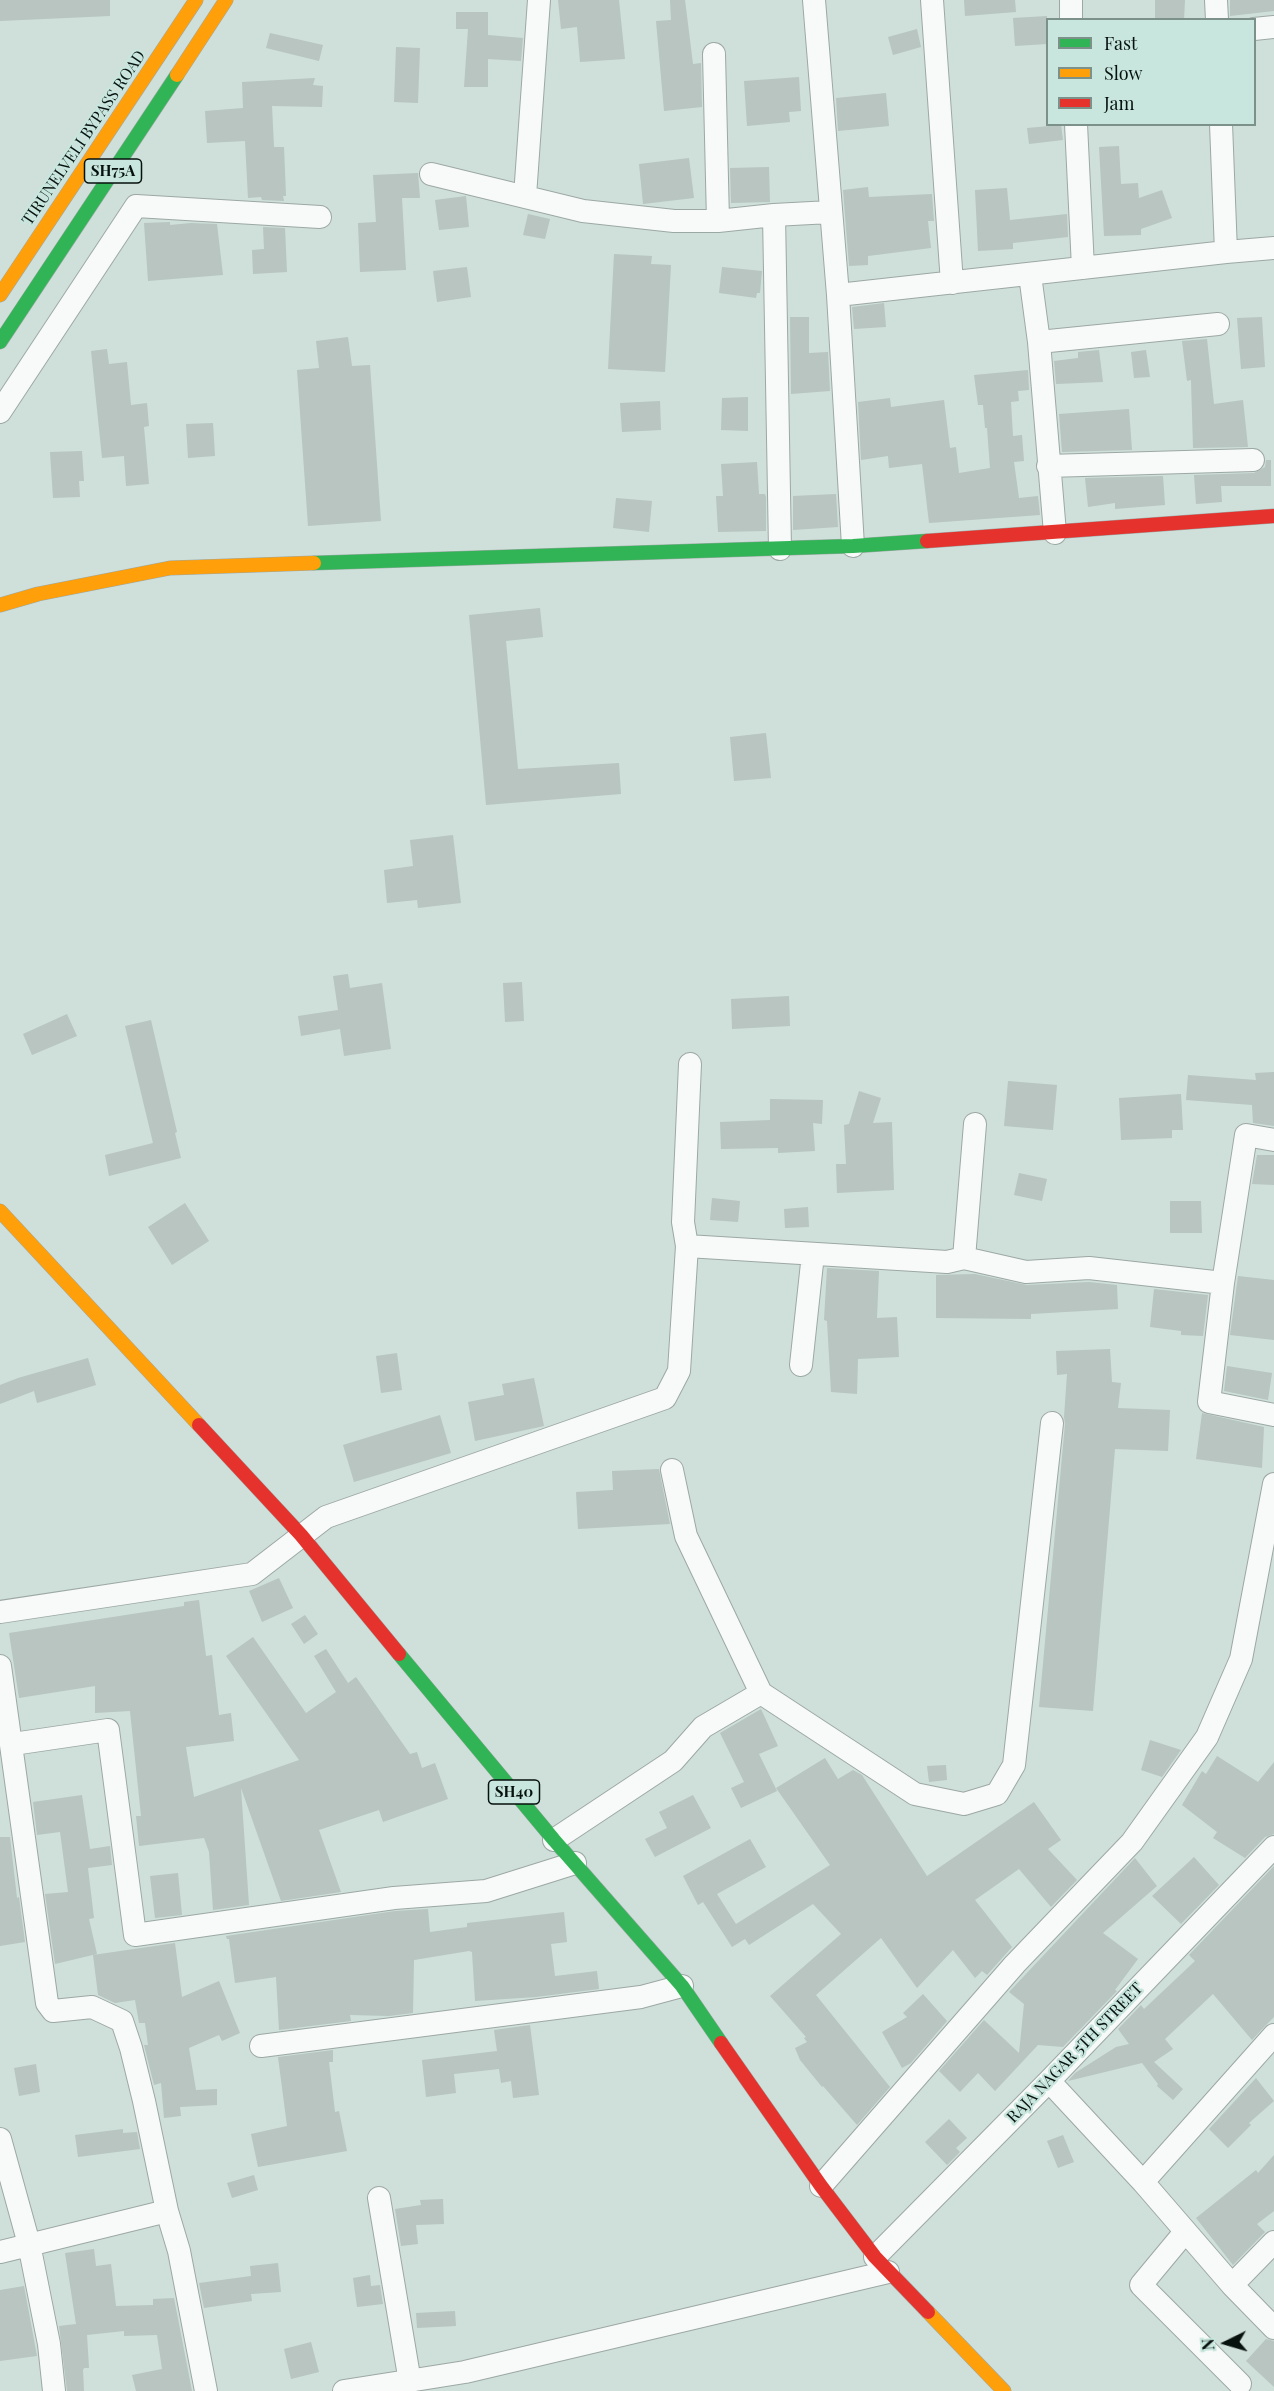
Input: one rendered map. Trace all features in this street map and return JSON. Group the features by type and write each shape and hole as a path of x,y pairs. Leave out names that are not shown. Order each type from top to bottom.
{"main road":[{"name":"TIRUNELVELI BYPASS ROAD","path":"0,295 196,0"},
{"name":"SH75A","path":"0,342 226,0"},
{"path":"0,605 38,594 170,568 853,546 1274,516"},
{"name":"SH40","path":"0,1211 301,1535 554,1840 682,1986 821,2186 881,2264 1004,2391"}],"street":[{"path":"525,195 539,0"},
{"path":"814,0 838,295 853,546"},
{"path":"932,0 952,283"},
{"path":"1071,0 1071,18"},
{"path":"1216,0 1216,18"},
{"path":"1256,29 1274,27"},
{"path":"714,54 718,221"},
{"path":"1076,126 1083,268"},
{"path":"1221,126 1226,252"},
{"path":"431,174 525,195 583,211 674,221 718,221 774,214 830,212"},
{"path":"0,412 136,206 320,217"},
{"path":"774,214 780,549"},
{"path":"838,295 1274,248"},
{"path":"1030,275 1039,342 1055,533"},
{"path":"1039,342 1218,324"},
{"path":"1048,466 1253,460"},
{"path":"0,1611 252,1574 326,1517 665,1398 679,1371 687,1246 682,1222 690,1064"},
{"path":"964,1258 975,1124"},
{"path":"1274,1140 1246,1135 1222,1283 1209,1402 1274,1415"},
{"path":"687,1246 947,1262 964,1258 1026,1272 1089,1268 1222,1283"},
{"path":"801,1365 813,1254"},
{"path":"672,1470 686,1536 760,1693 915,1794 964,1804 997,1794 1014,1765 1052,1424"},
{"path":"821,2186 1015,1964 1132,1842 1207,1737 1241,1659 1274,1484"},
{"path":"0,1666 13,1744 19,1810 47,2003 53,2011 92,2007 122,2021 131,2048 167,2211 179,2251 206,2391"},
{"path":"554,1840 673,1761 703,1727 760,1693"},
{"path":"13,1744 108,1730 135,1935 394,1898 486,1892 575,1863"},
{"name":"RAJA NAGAR 5TH STREET","path":"881,2264 1049,2081 1274,1847"},
{"path":"261,2046 641,1997 682,1986"},
{"path":"1143,2182 1274,2035"},
{"path":"1049,2081 1143,2182 1232,2285 1274,2328"},
{"path":"0,2139 29,2244 49,2344 54,2391"},
{"path":"379,2198 410,2382"},
{"path":"0,2252 167,2211"},
{"path":"1185,2232 1141,2285 1240,2384"},
{"path":"1232,2285 1274,2242"},
{"path":"344,2391 465,2372 881,2264"}],"building":[{"path":"0,0 110,0 110,16 0,21"},
{"path":"558,0 619,0 625,59 580,62 577,27 561,29"},
{"path":"670,0 685,0 693,64 701,63 702,107 664,111 656,21 671,20"},
{"path":"964,0 1015,0 1016,12 965,16"},
{"path":"1155,0 1185,0 1184,18 1155,18"},
{"path":"1230,0 1274,0 1274,11 1230,16"},
{"path":"456,12 488,12 488,35 523,38 521,61 488,59 488,87 464,87 468,29 456,29"},
{"path":"1047,16 1046,44 1015,46 1013,18"},
{"path":"917,29 921,47 893,55 888,37"},
{"path":"270,33 323,45 319,61 266,48"},
{"path":"396,47 420,48 418,103 394,102"},
{"path":"799,77 801,111 789,112 790,122 747,126 744,81"},
{"path":"315,78 313,85 323,86 322,107 272,106 274,147 284,147 286,196 283,196 284,201 262,200 261,197 248,198 245,141 207,143 205,111 243,108 242,82"},
{"path":"886,93 889,126 838,131 836,98"},
{"path":"1061,126 1063,140 1029,144 1027,128"},
{"path":"1119,146 1121,184 1138,183 1139,198 1162,190 1172,218 1141,229 1141,235 1104,236 1099,147"},
{"path":"689,158 694,198 643,204 639,164"},
{"path":"769,167 770,202 731,203 730,168"},
{"path":"418,173 420,198 402,198 406,270 360,272 358,223 376,222 373,175"},
{"path":"868,187 869,197 932,194 934,221 928,221 931,248 868,256 868,265 849,266 843,190"},
{"path":"1007,188 1010,220 1067,214 1068,237 1013,243 1013,249 978,251 975,190"},
{"path":"466,196 469,227 439,230 435,200"},
{"path":"528,214 550,219 545,239 523,235"},
{"path":"170,222 170,225 217,224 223,275 148,281 144,223"},
{"path":"263,227 285,228 287,272 253,274 252,250 264,249"},
{"path":"614,254 652,256 651,264 671,265 665,372 608,369"},
{"path":"467,267 471,297 437,302 433,271"},
{"path":"722,267 762,271 760,293 757,293 756,298 719,293"},
{"path":"884,303 886,327 854,329 852,307"},
{"path":"790,317 809,317 809,353 828,352 830,391 791,394"},
{"path":"1262,317 1265,367 1241,369 1237,318"},
{"path":"348,337 352,366 370,365 381,521 308,526 297,370 319,368 316,341"},
{"path":"1207,339 1214,404 1243,400 1248,447 1193,448 1191,380 1187,381 1182,341"},
{"path":"107,349 109,364 127,362 131,405 147,403 149,426 144,427 149,484 126,486 124,456 102,458 91,351"},
{"path":"1099,350 1103,382 1056,384 1054,361 1078,358 1078,352"},
{"path":"1146,350 1150,377 1134,378 1131,352"},
{"path":"1028,370 1029,390 1018,391 1019,401 1011,402 1013,436 1022,435 1024,461 1014,462 1019,498 1038,496 1040,515 929,523 922,464 889,468 888,456 861,460 858,402 890,398 891,407 944,400 950,448 956,447 959,473 990,468 987,428 985,428 983,405 978,405 974,375"},
{"path":"748,397 748,431 721,430 722,398"},
{"path":"660,401 661,430 622,432 620,403"},
{"path":"1129,409 1132,450 1062,452 1059,414"},
{"path":"213,423 215,456 188,458 186,424"},
{"path":"82,451 84,481 79,481 80,497 53,498 50,452"},
{"path":"1266,460 1271,460 1271,486 1221,486 1222,502 1196,504 1194,475 1254,473 1265,467"},
{"path":"757,462 759,494 765,494 766,497 766,531 718,532 716,496 723,496 721,464"},
{"path":"1163,476 1165,505 1115,509 1115,503 1088,507 1085,478"},
{"path":"836,494 838,527 793,530 793,496"},
{"path":"616,498 652,501 649,532 613,528"},
{"path":"540,608 543,637 506,641 518,769 619,763 621,794 486,805 469,615"},
{"path":"766,733 771,778 734,781 730,737"},
{"path":"453,835 461,903 418,908 417,900 387,903 384,870 413,866 410,840"},
{"path":"348,974 350,988 382,983 391,1049 344,1056 340,1029 301,1036 298,1016 338,1010 333,976"},
{"path":"522,982 524,1021 505,1022 503,983"},
{"path":"789,996 790,1026 732,1029 731,999"},
{"path":"67,1014 77,1036 32,1055 23,1034"},
{"path":"151,1020 181,1158 109,1176 105,1155 153,1143 125,1026"},
{"path":"1274,1072 1274,1126 1253,1123 1252,1105 1186,1100 1188,1075 1256,1080 1255,1073"},
{"path":"1008,1081 1057,1085 1053,1130 1004,1126"},
{"path":"859,1091 881,1098 873,1123 892,1122 894,1190 837,1193 836,1164 846,1164 844,1125 849,1124"},
{"path":"1181,1094 1183,1130 1172,1130 1172,1138 1121,1140 1119,1098"},
{"path":"770,1099 823,1100 822,1124 813,1123 815,1151 778,1153 778,1148 721,1149 720,1122 770,1120"},
{"path":"1257,1155 1274,1155 1274,1185 1252,1184"},
{"path":"1019,1173 1047,1179 1042,1201 1014,1195"},
{"path":"712,1198 740,1201 738,1222 710,1220"},
{"path":"1170,1201 1201,1201 1202,1233 1170,1233"},
{"path":"185,1203 209,1241 172,1265 148,1227"},
{"path":"808,1207 809,1227 785,1228 784,1209"},
{"path":"827,1268 879,1271 877,1318 897,1317 899,1357 858,1359 857,1394 831,1392 827,1321 824,1320"},
{"path":"975,1274 1027,1285 1089,1282 1117,1285 1118,1309 1031,1314 1031,1319 936,1318 936,1275"},
{"path":"1238,1276 1274,1280 1274,1340 1230,1335"},
{"path":"1154,1289 1208,1295 1203,1336 1181,1335 1181,1331 1150,1327"},
{"path":"1110,1349 1112,1382 1121,1383 1118,1408 1170,1410 1168,1451 1115,1449 1093,1711 1039,1707 1065,1424 1067,1374 1057,1375 1056,1351"},
{"path":"397,1353 402,1390 381,1393 376,1356"},
{"path":"88,1358 96,1385 37,1403 34,1391 0,1404 0,1385"},
{"path":"1227,1366 1272,1373 1268,1400 1224,1391"},
{"path":"534,1378 544,1426 475,1441 468,1402 504,1395 502,1384"},
{"path":"1202,1413 1264,1427 1262,1468 1196,1459"},
{"path":"440,1415 451,1453 354,1482 343,1445"},
{"path":"659,1469 670,1524 578,1529 576,1492 613,1490 612,1471"},
{"path":"279,1578 293,1608 262,1622 249,1591"},
{"path":"199,1600 206,1656 212,1655 219,1715 231,1713 234,1741 186,1747 194,1797 299,1760 226,1656 253,1637 306,1713 336,1692 314,1656 326,1649 348,1683 356,1677 410,1754 417,1752 422,1768 435,1763 448,1799 383,1822 379,1810 319,1830 341,1892 281,1901 241,1788 249,1905 213,1910 209,1852 204,1838 139,1846 136,1816 141,1816 130,1711 95,1713 95,1686 19,1698 9,1633 184,1606 184,1602"},
{"path":"305,1615 318,1634 304,1644 291,1624"},
{"path":"761,1709 778,1746 759,1754 777,1791 741,1808 731,1788 744,1782 720,1733"},
{"path":"1150,1740 1181,1750 1162,1777 1141,1770"},
{"path":"1217,1756 1258,1782 1274,1762 1274,1834 1265,1837 1245,1858 1213,1838 1217,1832 1182,1805 1202,1771 1206,1774"},
{"path":"825,1758 838,1779 853,1770 862,1775 927,1876 1034,1802 1061,1840 1048,1849 1077,1880 1051,1907 1019,1869 975,1900 1012,1947 987,1975 982,1971 975,1978 953,1950 917,1988 881,1938 816,1995 890,2087 857,2125 800,2060 795,2048 807,2042 804,2038 806,2037 770,1996 841,1934 813,1904 749,1945 745,1939 732,1947 703,1902 698,1905 683,1876 750,1839 766,1867 717,1894 736,1924 830,1865 776,1788"},
{"path":"946,1765 947,1780 929,1782 927,1766"},
{"path":"82,1795 90,1849 110,1846 112,1865 88,1868 94,1918 89,1919 97,1954 55,1964 45,1894 68,1892 60,1832 37,1835 33,1802"},
{"path":"693,1795 711,1828 655,1857 645,1839 667,1828 659,1812"},
{"path":"0,1837 10,1837 25,1942 0,1946"},
{"path":"1194,1857 1219,1885 1181,1924 1152,1896"},
{"path":"1135,1858 1157,1886 1103,1933 1138,1959 1115,1990 1117,1991 1063,2047 1038,2045 995,2091 978,2073 960,2092 939,2071 984,2020 1019,2053 1024,2004 1009,1992"},
{"path":"1274,1866 1274,2017 1252,2040 1213,1994 1165,2039 1173,2049 1154,2062 1183,2089 1173,2100 1157,2086 1158,2084 1142,2063 1068,2081 1075,2073 1116,2047 1129,2044 1118,2029 1141,2005 1144,2009 1195,1961 1189,1955"},
{"path":"178,1873 182,1915 155,1918 150,1876"},
{"path":"428,1909 430,1932 467,1927 467,1923 564,1912 567,1942 551,1944 555,1976 597,1971 599,1989 536,1997 475,2001 472,1952 469,1951 414,1960 413,2013 389,2016 350,2015 351,2021 279,2030 276,1977 235,1983 229,1939 226,1936 395,1911"},
{"path":"175,1943 182,1997 219,1981 240,2033 222,2041 219,2035 189,2048 196,2090 217,2089 217,2105 180,2107 181,2116 164,2118 161,2083 154,2085 144,2045 148,2045 145,2023 139,2023 135,2000 115,2003 98,1995 93,1955"},
{"path":"923,1994 947,2021 911,2063 902,2068 882,2032 907,2017 903,2013"},
{"path":"530,2025 539,2095 513,2098 511,2081 501,2083 499,2069 454,2074 456,2093 426,2097 422,2060 497,2051 494,2030"},
{"path":"333,2050 333,2062 329,2062 335,2112 339,2111 347,2151 258,2167 251,2134 287,2126 278,2057"},
{"path":"36,2064 40,2092 19,2096 14,2068"},
{"path":"1256,2078 1274,2101 1249,2123 1251,2125 1228,2148 1209,2129"},
{"path":"949,2119 967,2138 956,2148 960,2152 947,2165 925,2142"},
{"path":"123,2129 123,2133 137,2132 140,2149 78,2157 75,2135"},
{"path":"1063,2135 1074,2162 1058,2168 1047,2141"},
{"path":"1274,2155 1274,2211 1257,2224 1265,2232 1233,2265 1196,2218 1256,2170 1258,2173"},
{"path":"254,2175 258,2190 232,2198 227,2183"},
{"path":"443,2199 444,2224 416,2225 418,2244 401,2246 395,2209 421,2205 420,2200"},
{"path":"94,2249 96,2266 111,2264 116,2306 153,2305 153,2299 174,2298 192,2391 136,2391 132,2375 162,2369 157,2335 124,2336 124,2331 87,2335 89,2368 83,2370 84,2391 67,2391 59,2326 76,2324 65,2253"},
{"path":"278,2263 281,2292 251,2294 252,2301 204,2308 199,2283 251,2276 250,2266"},
{"path":"370,2275 371,2286 380,2285 383,2304 357,2307 353,2278"},
{"path":"24,2286 37,2356 0,2361 0,2290"},
{"path":"455,2311 456,2326 417,2328 416,2313"},
{"path":"1266,2339 1274,2341 1274,2387 1246,2361"},
{"path":"311,2342 319,2372 291,2379 284,2349"}],"traffic: fast":[{"path":"0,342 177,75"},
{"path":"314,563 853,546 927,541"},
{"path":"399,1654 554,1840 682,1986 721,2043"}],"traffic: slow":[{"path":"0,295 196,0"},
{"path":"177,75 226,0"},
{"path":"0,605 38,594 170,568 314,563"},
{"path":"0,1211 199,1425"},
{"path":"928,2312 1004,2391"}],"traffic: jam":[{"path":"927,541 1274,516"},
{"path":"199,1425 301,1535 399,1654"},
{"path":"721,2043 821,2186 875,2257 928,2312"}]}
